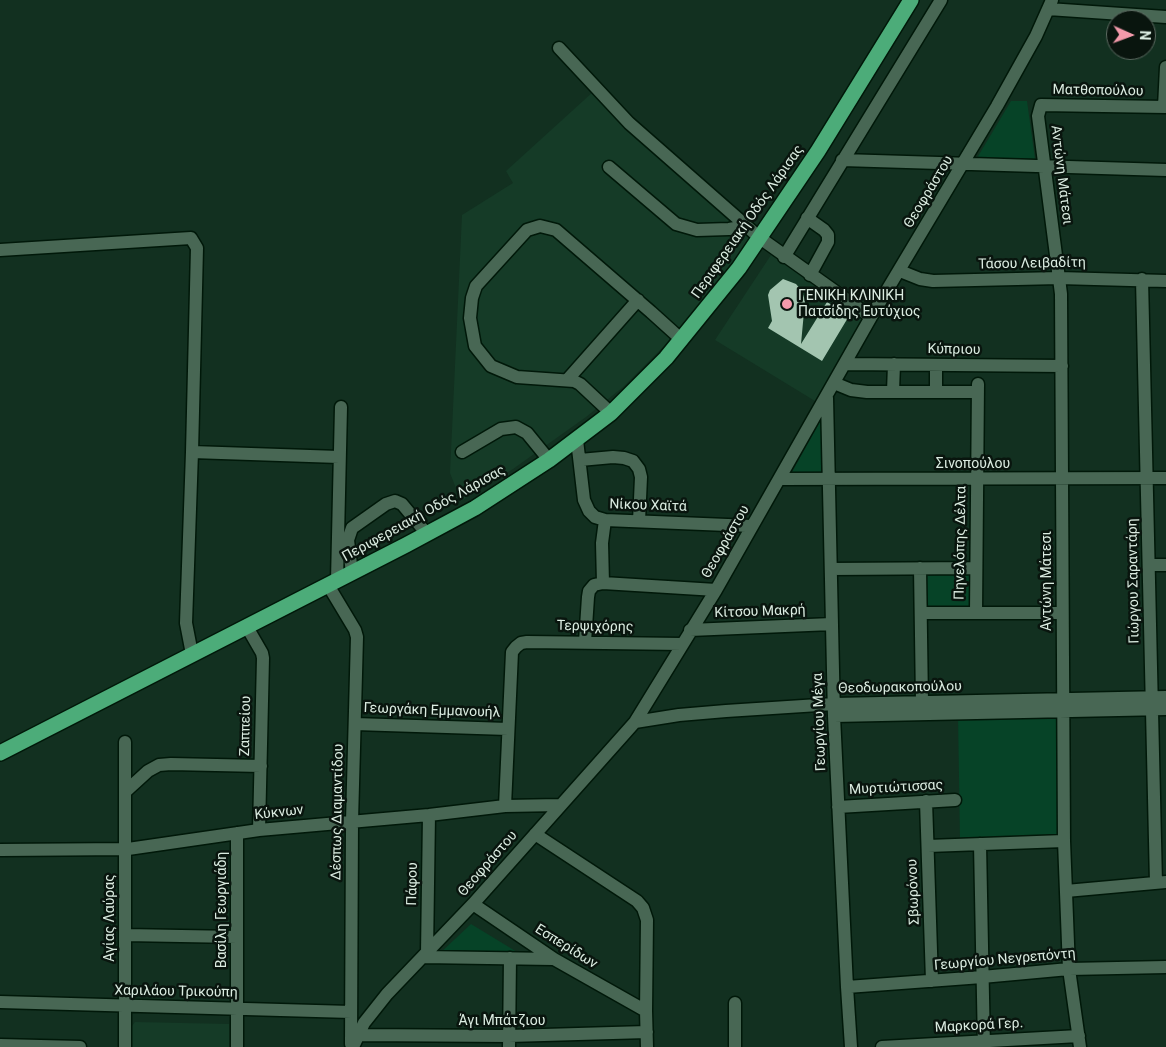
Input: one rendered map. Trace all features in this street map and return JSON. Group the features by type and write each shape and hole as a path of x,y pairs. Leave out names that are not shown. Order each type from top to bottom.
{"highway":[{"name":"Περιφερειακή Οδός Λάρισας","path":"0,753 352,573 491,498 549,460 611,413 645,382 716,299 760,238 818,151 912,0"}],"street":[{"path":"784,257 941,0"},
{"path":"1050,4 1166,17"},
{"name":"Θεοφράστου","path":"354,1043 364,1023 379,1003 473,904 635,722 716,590 871,317 1026,57 1050,4"},
{"path":"559,48 629,123 742,223 784,257 871,317"},
{"path":"1165,107 1166,67"},
{"name":"Ματθοπούλου","path":"1038,116 1041,105 1165,107"},
{"name":"Αντώνη Μάτεσι","path":"1038,116 1059,278 1062,366 1064,841 1069,968 1080,1042"},
{"path":"842,160 1166,170"},
{"path":"609,167 676,224 697,230 729,229 742,223"},
{"path":"807,218 828,235 828,242 810,275"},
{"path":"611,413 580,384 568,379 547,380 517,377 491,366 475,346 470,318 472,298 476,286 527,230 540,226 556,230 682,340"},
{"path":"0,250 191,238 197,248 186,623 192,654"},
{"name":"Τάσου Λειβαδίτη","path":"900,270 920,279 933,281 1059,278 1166,280"},
{"name":"Γιώργου Σαραντάρη","path":"1142,279 1152,703 1160,793 1161,882"},
{"path":"568,379 638,300"},
{"name":"Κύπριου","path":"845,364 1062,366"},
{"path":"893,392 894,364"},
{"path":"834,383 859,392 936,392 936,364"},
{"name":"Πηνελόπης Δέλτα","path":"936,392 978,388 976,612"},
{"name":"Γεωργίου Μέγα","path":"827,396 834,710 851,1047"},
{"path":"332,583 340,408"},
{"path":"462,452 502,430 516,428 527,433 549,460"},
{"name":"Νίκου Χαϊτά","path":"577,440 584,500 589,511 595,517 604,520 752,526"},
{"path":"192,452 339,457"},
{"path":"580,460 613,457 633,461 639,468 641,477 639,521"},
{"name":"Σινοπούλου","path":"780,479 1166,478"},
{"path":"352,573 348,540 352,528 386,504 394,501 402,504 426,534"},
{"path":"603,583 602,543 604,520"},
{"path":"1148,565 1166,565"},
{"path":"830,568 976,568"},
{"path":"920,568 922,702"},
{"name":"Δέσπως Διαμαντίδου","path":"332,583 357,637 352,821 351,1012 354,1043"},
{"path":"585,642 589,591 594,585 603,583 716,590"},
{"path":"921,614 976,612 1062,613"},
{"name":"Κίτσου Μακρή","path":"690,630 832,624"},
{"name":"Ζαππείου","path":"246,626 263,658 259,830"},
{"name":"Τερψιχόρης","path":"508,729 512,652 521,643 682,644"},
{"name":"Θεοδωρακοπούλου","path":"635,722 726,711 834,710 922,702 1062,705 1152,703 1166,697"},
{"path":"1152,703 1166,709"},
{"path":"834,710 1062,705"},
{"name":"Γεωργάκη Εμμανουήλ","path":"355,724 508,729"},
{"path":"505,806 508,729"},
{"name":"Αγίας Λαύρας","path":"125,742 125,1047"},
{"path":"125,792 148,771 159,765 261,766"},
{"name":"Μυρτιώτισσας","path":"838,807 955,800"},
{"name":"Σβωρόνου","path":"926,801 932,981"},
{"name":"Κύκνων","path":"0,850 125,849 259,830 429,816 505,806 560,805"},
{"name":"Πάφου","path":"425,955 429,816"},
{"name":"Βασίλη Γεωργιάδη","path":"237,833 237,1047"},
{"path":"535,834 637,901 643,908 647,920 646,1011 648,1047"},
{"path":"928,846 1064,841"},
{"path":"980,844 984,1044"},
{"path":"1066,891 1161,882"},
{"name":"Εσπερίδων","path":"473,904 554,958 646,1011"},
{"path":"125,935 237,937"},
{"path":"425,955 554,958"},
{"path":"509,1042 510,958"},
{"name":"Γεωργίου Νεγρεπόντη","path":"847,988 982,978 1069,968 1166,967"},
{"name":"Χαριλάου Τρικούπη","path":"0,1002 351,1012"},
{"path":"735,1003 735,1047"},
{"name":"Άγι Μπάτζιου","path":"354,1043 509,1042 647,1032"},
{"name":"Μαρκορά Γερ.","path":"882,1047 1080,1042"},
{"path":"0,1045 80,1047"}],"shaded area":[{"path":"594,91 751,237 717,283 665,345 623,387 586,417 513,469 461,501 450,473 462,215 513,183 506,171"},
{"path":"1011,101 1027,101 1035,159 977,158"},
{"path":"771,255 866,317 815,401 715,340"},
{"path":"819,423 821,423 822,478 790,476"},
{"path":"969,574 969,610 924,610 924,575"},
{"path":"1057,712 1058,837 960,840 958,714"},
{"path":"471,924 517,952 518,954 438,955"},
{"path":"135,1022 229,1024 229,1047 132,1047 132,1026"}],"building":[{"path":"783,279 796,284 802,291 805,301 801,344 827,302 849,316 822,361 768,328 772,321 768,295 770,290"}],"place":[{"name":"ΓΕΝΙΚΗ ΚΛΙΝΙΚΗ Πατσίδης Ευτύχιος","path":"787,304"}]}
